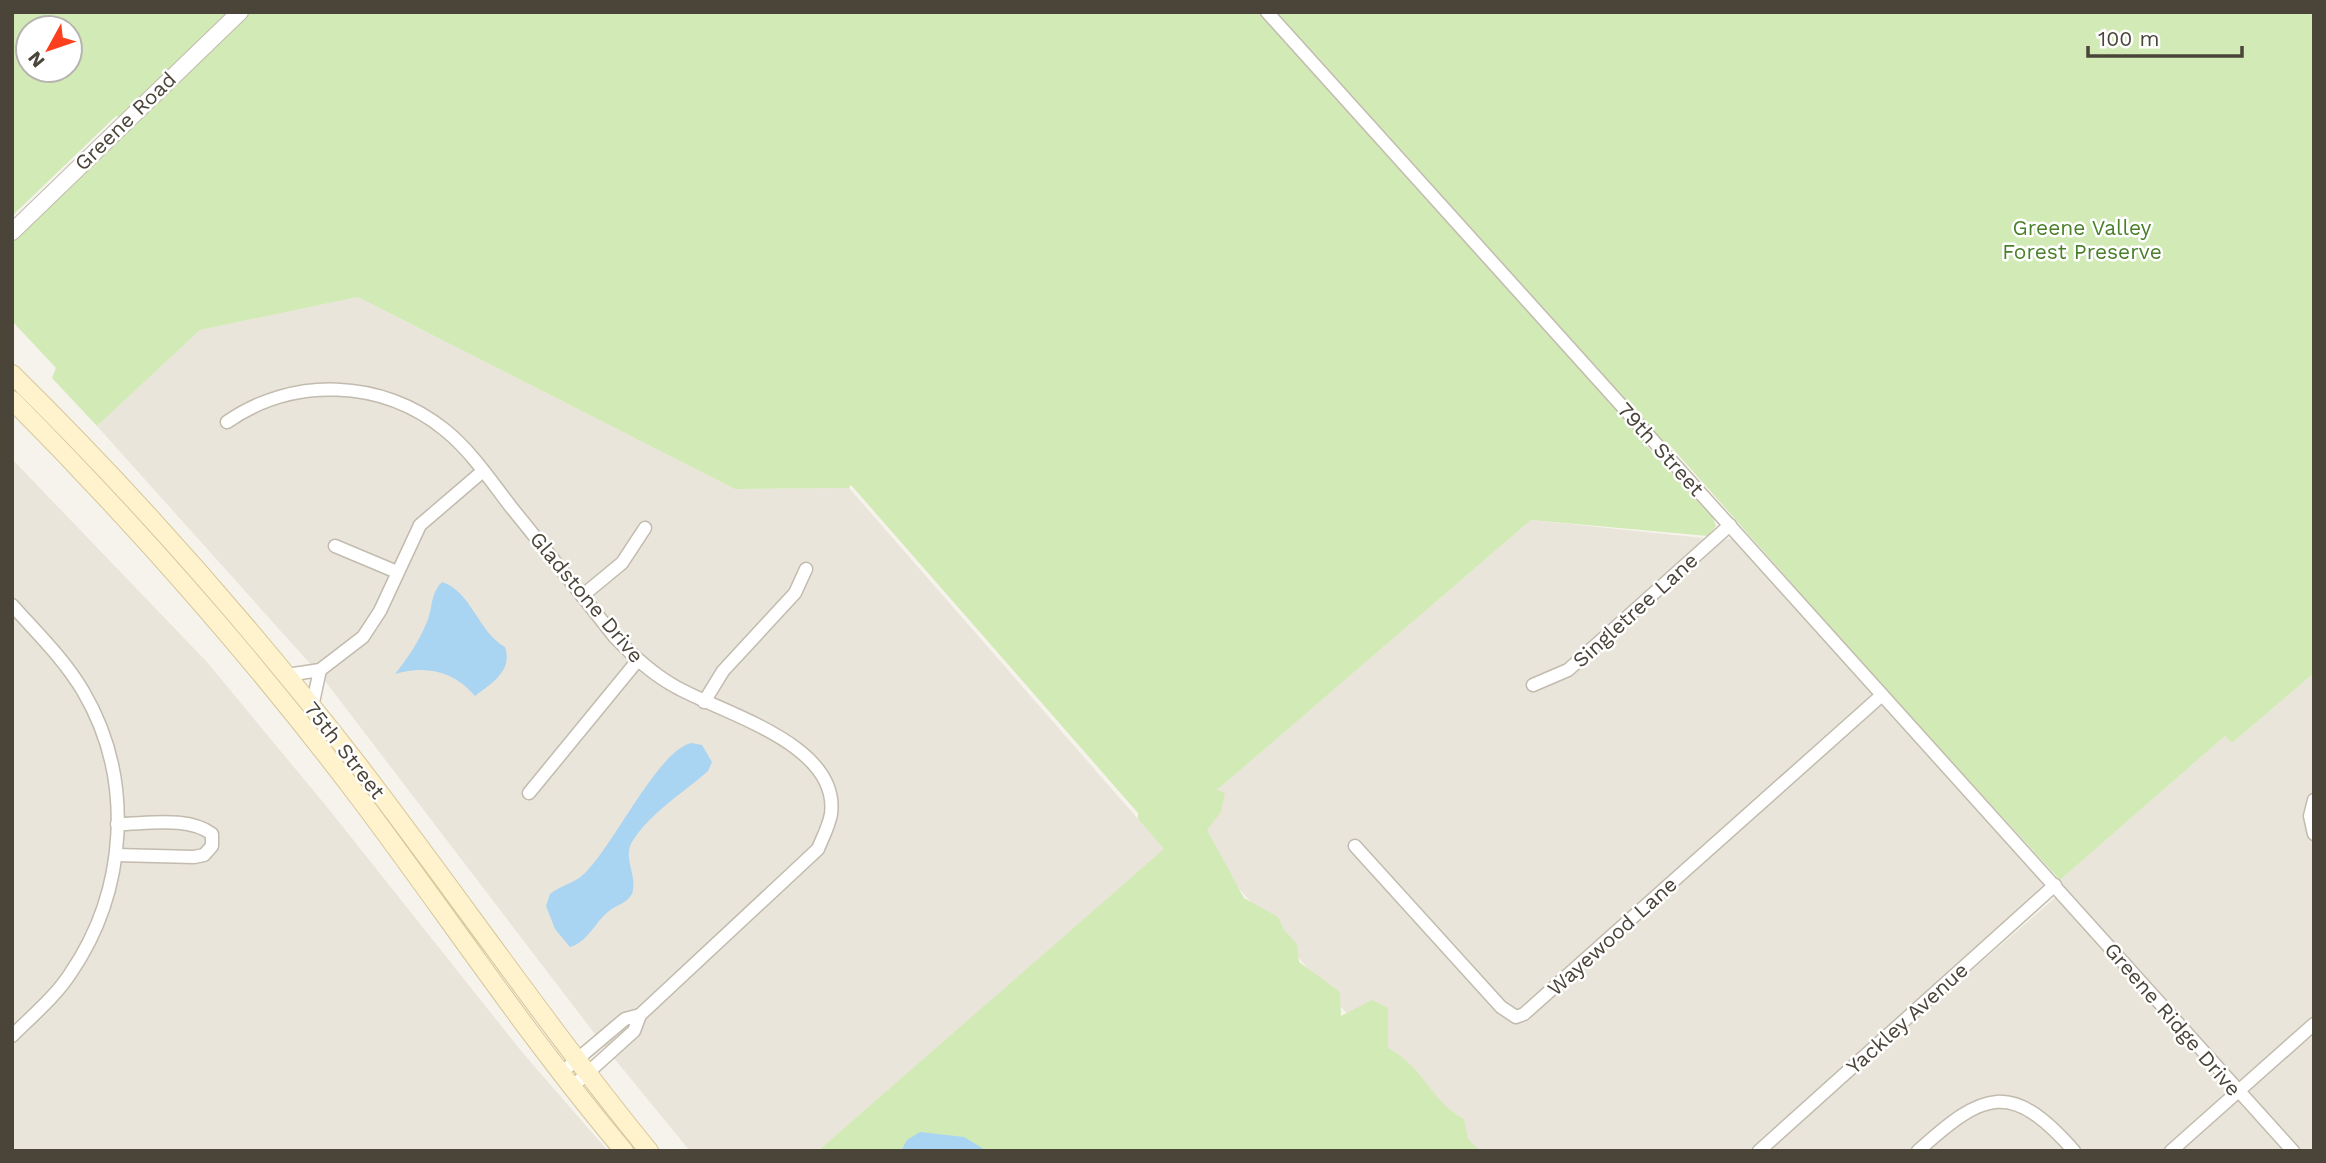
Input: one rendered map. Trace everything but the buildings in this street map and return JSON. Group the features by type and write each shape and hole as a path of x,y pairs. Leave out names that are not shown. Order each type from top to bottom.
{"main road":[{"name":"75th Street","path":"12,374 163,531 287,676 581,1068 649,1151"},
{"name":"75th Street","path":"12,400 128,520 261,674 365,805 567,1080 624,1151"}],"street":[{"name":"Greene Road","path":"12,233 240,12"},
{"name":"79th Street","path":"1267,12 2054,885"},
{"name":"Gladstone Drive","path":"227,422 246,409 287,394 352,388 405,406 432,421 457,441 483,471 583,597 638,660 657,676 804,752 825,779 831,813 818,849 640,1015 634,1031 567,1080"},
{"path":"287,676 320,670 363,637 380,611 412,537 425,519 483,471"},
{"name":"Singletree Lane","path":"1533,685 1568,670 1730,525"},
{"path":"583,597 622,563 645,528"},
{"path":"335,546 397,572"},
{"path":"704,702 723,671 795,593 806,569"},
{"path":"12,605 69,669 96,715 116,782 117,824 116,855 105,906 83,954 52,997 12,1036"},
{"path":"529,793 638,660"},
{"path":"312,707 320,670"},
{"name":"Wayewood Lane","path":"1355,846 1501,1007 1516,1017 1524,1014 1882,695"},
{"path":"2314,800 2310,816 2314,834"},
{"path":"116,855 194,857 204,855 212,846 212,834 202,827 188,824 117,824"},
{"name":"Greene Ridge Drive","path":"2054,885 2237,1092 2293,1151"},
{"name":"Yackley Avenue","path":"1759,1151 2054,885"},
{"path":"2171,1151 2314,1024"},
{"path":"1918,1151 1962,1112 1980,1104 2002,1102 2034,1111 2073,1149"}],"shaded area":[{"path":"358,297 735,489 849,488 1165,850 818,1151 690,1151 604,1046 322,677 97,426 200,330"},
{"path":"12,459 206,661 327,807 522,1052 608,1151 12,1151"},
{"path":"1531,520 1722,540 1734,538 2055,885 1758,1151 1465,1151 1181,821"},
{"path":"2314,673 2314,1151 1764,1151 2056,897 2060,880 2225,736 2232,743"}],"green space":[{"name":"Greene Valley Forest Preserve","path":"12,12 2314,12 2314,673 2232,743 2225,736 2060,880 1885,689 1667,442 1642,441 1713,518 1716,526 1708,536 1531,520 1217,790 1225,793 1221,812 1207,830 1244,898 1278,917 1284,930 1297,944 1299,962 1340,992 1341,1016 1372,1000 1388,1008 1388,1048 1411,1065 1443,1103 1464,1119 1468,1139 1480,1151 818,1151 1164,849 1138,819 1138,813 851,485 849,488 735,489 358,297 200,330 97,426 52,378 56,368 12,321 12,242 140,121 116,116 12,216"},
{"path":"19,396 86,460 150,527 271,667 385,814 494,963"}],"water":[{"path":"442,582 460,594 488,632 505,647 507,655 504,670 475,696 458,681 439,672 418,670 395,674 420,636 429,617 435,591"},
{"path":"692,743 702,745 712,762 708,771 657,813 639,832 632,842 629,854 632,894 604,916 582,941 570,947 555,929 546,906 550,894 583,875 665,762 679,749"},
{"path":"920,1132 964,1137 987,1151 901,1151 907,1140"}]}
